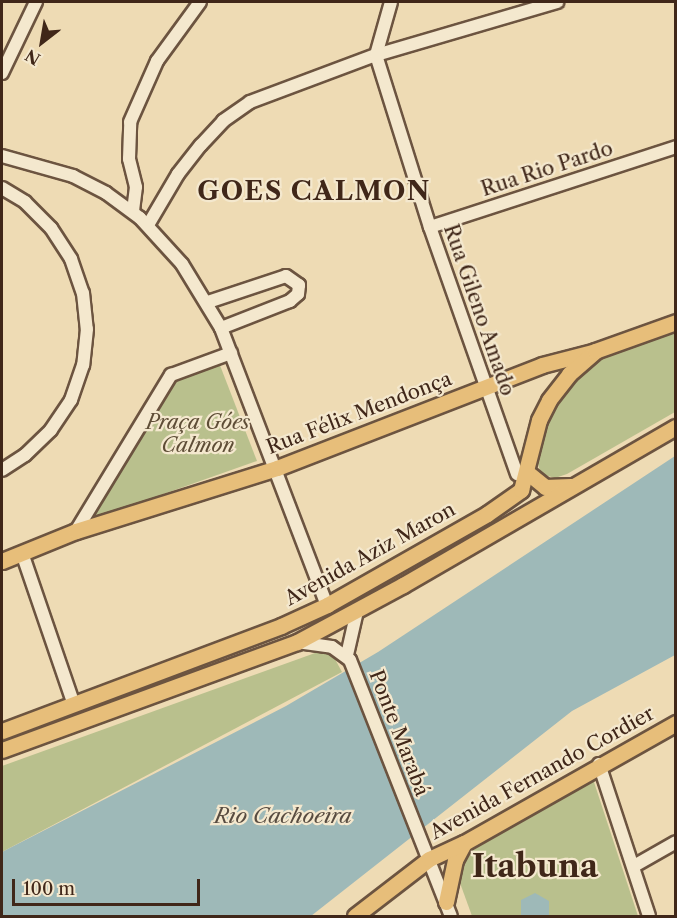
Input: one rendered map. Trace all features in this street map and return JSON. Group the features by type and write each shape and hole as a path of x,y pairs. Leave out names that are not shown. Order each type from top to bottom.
{"main road":[{"name":"Avenida Aziz Maron","path":"2,731 73,702 281,626 327,605 505,502 521,490 529,452 549,400 595,351 675,322"},
{"name":"Rua Félix Mendonça","path":"2,561 76,531 277,468 542,365 595,351"},
{"path":"2,750 297,642 357,611 675,427"},
{"path":"523,474 545,487 579,484"},
{"name":"Avenida Fernando Cordier","path":"355,916 429,859 464,843 599,764 675,723"},
{"path":"446,902 455,860 464,843"}],"street":[{"path":"2,68 36,2"},
{"path":"133,211 136,187 129,159 130,122 157,62 200,2"},
{"path":"376,55 376,41 391,2"},
{"path":"148,225 178,174 223,121 250,102 376,55 557,2"},
{"name":"Rua Gileno Amado","path":"376,55 430,227 485,386 523,474"},
{"name":"Rua Rio Pardo","path":"430,227 675,147"},
{"path":"2,156 73,176 133,211 148,225 208,302 221,328 277,468 327,605"},
{"path":"2,188 25,202 51,228 71,259 83,293 87,329 83,365 71,400 51,430 26,455 2,470"},
{"path":"208,302 286,276 299,285 298,294 290,301 221,328"},
{"path":"76,531 171,375 231,353"},
{"path":"22,553 73,702"},
{"name":"Ponte Marabá","path":"357,611 349,657 451,916"},
{"name":"Ponte Marabá","path":"297,642 323,645 349,657"},
{"path":"599,764 649,916"},
{"path":"634,866 675,842"}],"green space":[{"path":"675,327 675,412 567,474 555,478 541,474 535,455 541,428 553,404 575,375 604,351"},
{"name":"Praça Góes Calmon","path":"216,355 257,461 90,520 183,368"},
{"path":"329,648 342,672 2,852 2,766"},
{"path":"592,776 638,916 472,916 460,883 467,854"}],"water":[{"name":"Rio Cachoeira","path":"675,456 675,655 572,711 311,916 2,916 2,852 286,706 378,652"},
{"path":"535,893 549,901 549,916 521,916 521,900"}],"district":[{"name":"GOES CALMON","path":"314,192"},
{"name":"Itabuna","path":"535,866"}]}
